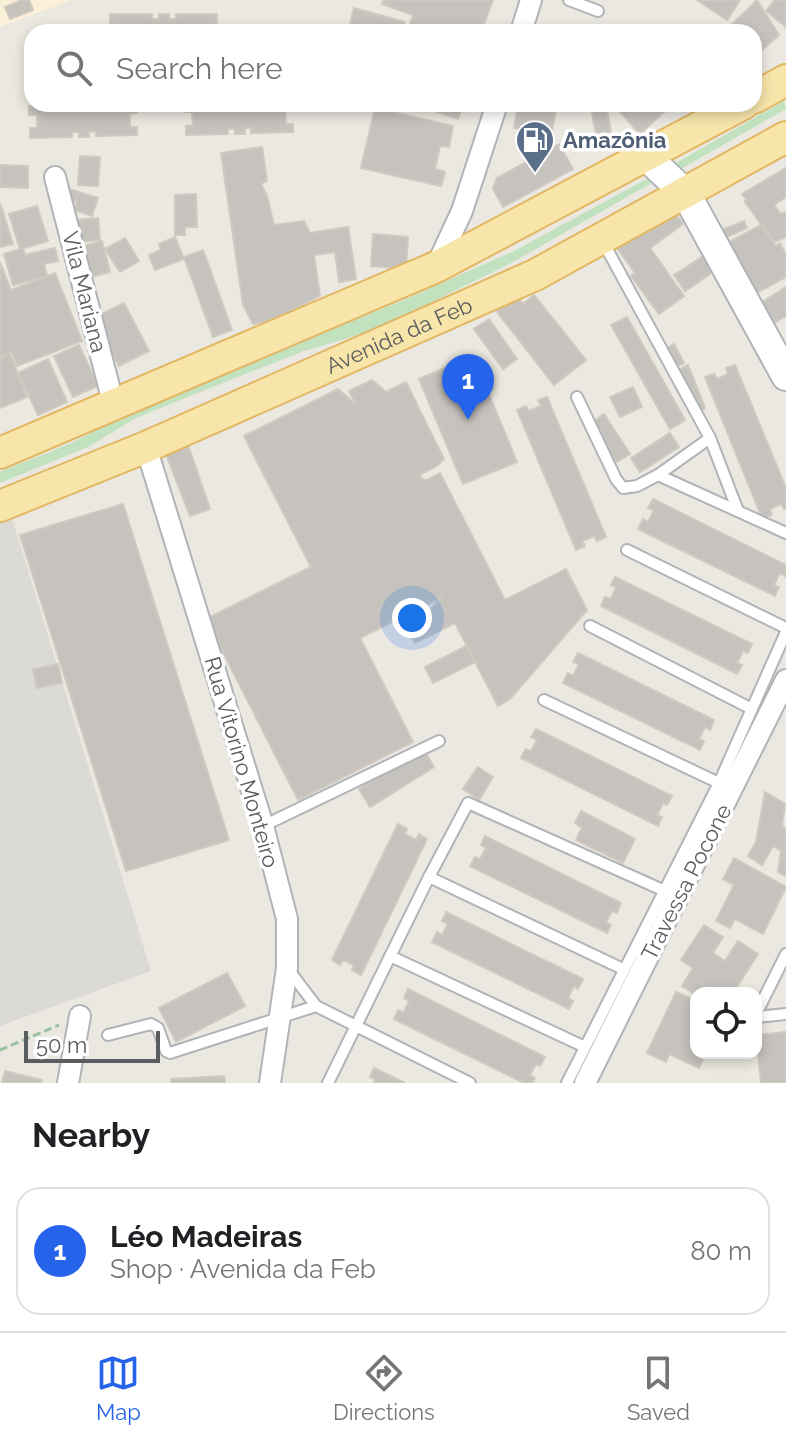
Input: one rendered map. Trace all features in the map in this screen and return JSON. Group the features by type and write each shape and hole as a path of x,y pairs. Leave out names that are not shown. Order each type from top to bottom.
{"main road":[{"path":"762,94 786,80"},
{"path":"0,453 436,267 494,239 729,112"},
{"name":"Avenida da Feb","path":"0,506 146,447 535,275 786,137"},
{"path":"647,157 686,194 786,376"}],"street":[{"path":"524,24 531,0"},
{"path":"436,267 462,211 494,112"},
{"name":"Vila Mariana","path":"55,177 114,406"},
{"path":"462,211 494,239"},
{"name":"Rua Vitorino Monteiro","path":"146,447 263,826 287,919 287,968 270,1083"},
{"name":"Travessa Pocone","path":"585,1083 786,680"},
{"path":"68,1083 80,1016"}],"lane":[{"path":"569,0 598,11"},
{"path":"602,240 710,438 738,511"},
{"path":"577,397 623,488 637,486 658,475 710,438"},
{"path":"658,475 786,533"},
{"path":"567,1083 719,783 786,630 627,550"},
{"path":"590,626 752,709"},
{"path":"544,700 719,783"},
{"path":"263,826 439,741"},
{"path":"328,1083 468,803 665,891"},
{"path":"429,877 623,969"},
{"path":"762,1003 786,954"},
{"path":"390,956 585,1047"},
{"path":"287,968 316,1006 470,1083"},
{"path":"108,1035 151,1024 158,1028 166,1051 170,1053 316,1006"},
{"path":"762,1015 786,1014"}],"path":[{"path":"0,1050 80,1016"}],"shaded area":[{"path":"0,0 72,0 0,27"},
{"path":"11,515 151,971 0,1026 0,519"}],"green space":[{"path":"784,101 786,109 679,170 676,163"},
{"path":"652,176 657,180 511,263 375,330 301,352 185,398 136,418 88,447 0,483 0,472 74,442 136,408 397,303 516,250"}],"building":[{"path":"29,0 33,10 10,19 5,7"},
{"path":"384,0 493,0 484,24 410,24 413,15 382,4"},
{"path":"697,0 740,0 727,20"},
{"path":"757,0 779,35 762,51 762,24 732,24"},
{"path":"775,0 786,0 786,27 766,11"},
{"path":"354,8 405,22 404,24 350,24"},
{"path":"110,14 152,14 152,19 159,19 159,14 169,14 169,19 176,19 176,14 217,14 217,23 211,24 110,24"},
{"path":"29,112 137,112 130,114 130,127 137,127 137,135 96,136 96,131 89,132 89,137 79,137 79,132 72,132 72,137 30,138 30,128 37,128 37,115 29,115"},
{"path":"192,112 285,112 286,124 293,124 293,132 251,133 251,128 245,128 245,134 235,134 234,129 228,129 228,134 186,135 186,126 193,125"},
{"path":"374,112 392,112 453,126 449,147 440,146 435,169 445,172 441,186 361,168"},
{"path":"437,112 460,112 458,119"},
{"path":"517,112 556,112 549,147 536,145 538,132 514,128"},
{"path":"592,112 607,112 611,132 596,135"},
{"path":"620,112 664,112 640,134"},
{"name":"Amazônia","path":"559,144 573,169 503,207 493,189 497,178"},
{"path":"262,147 267,181 261,184 274,225 304,221 310,233 348,227 356,279 339,282 335,252 314,255 320,296 270,321 253,324 243,305 221,153"},
{"path":"80,156 100,157 98,186 78,185"},
{"path":"0,165 28,166 28,188 0,187"},
{"path":"786,168 786,197 774,205 781,214 786,212 786,237 774,242 742,194"},
{"path":"66,188 98,198 92,216 74,210 77,202 63,198"},
{"path":"196,194 197,227 185,227 185,235 175,235 175,195"},
{"path":"0,203 13,244 0,247"},
{"path":"37,206 48,241 20,249 9,214"},
{"path":"673,210 683,224 650,248 684,296 659,314 631,276 635,273 618,249"},
{"path":"98,218 100,240 78,242 76,220"},
{"path":"744,221 747,228 727,237 724,229"},
{"path":"761,225 776,246 780,243 786,255 786,277 756,293 729,242"},
{"path":"373,234 408,237 406,269 371,266"},
{"path":"175,237 184,259 155,270 149,255 161,250 159,244"},
{"path":"125,238 139,261 120,272 105,249"},
{"path":"102,241 110,272 86,278 77,248"},
{"path":"23,248 25,255 55,248 58,261 44,264 47,276 13,285 4,254"},
{"path":"203,250 232,330 213,337 184,257"},
{"path":"705,255 716,270 685,291 674,275"},
{"path":"0,262 11,290 55,273 82,341 17,366 12,352 0,356"},
{"path":"786,287 786,316 774,323 761,303"},
{"path":"514,292 523,304 534,295 586,360 554,385 494,308"},
{"path":"124,303 149,351 119,366 94,318"},
{"path":"627,317 685,420 670,429 611,325"},
{"path":"489,319 517,359 503,369 474,329"},
{"path":"674,344 684,363 674,368 665,349"},
{"path":"79,345 98,386 73,397 54,356"},
{"path":"10,354 27,397 0,408 0,358"},
{"path":"473,356 517,462 463,484 419,379"},
{"path":"48,359 67,402 38,415 18,373"},
{"path":"688,365 705,408 699,413 675,372"},
{"path":"735,365 786,488 786,508 781,504 770,509 772,515 762,518 705,377 714,374 717,379 728,374 726,368"},
{"path":"372,380 386,392 406,382 444,459 419,475 425,481 440,473 505,600 566,569 587,610 510,699 498,706 455,623 415,643 404,623 430,610 442,597 360,638 413,742 298,800 206,619 311,567 244,436 338,389 356,405 349,391"},
{"path":"633,387 642,407 620,417 610,397"},
{"path":"547,397 606,537 597,541 594,536 582,541 585,546 576,550 517,410 526,406 529,411 541,406 538,400"},
{"path":"604,414 630,454 617,462 592,423"},
{"path":"670,433 679,447 640,472 631,458"},
{"path":"187,442 210,509 190,516 164,449"},
{"path":"653,499 786,565 785,576 780,573 774,585 779,587 775,596 638,529 643,519 648,522 654,510 648,508"},
{"path":"123,504 229,840 126,871 20,535"},
{"path":"615,577 752,644 748,653 743,651 737,663 742,665 737,674 601,606 605,597 611,599 616,588 611,585"},
{"path":"466,646 475,662 433,683 425,667"},
{"path":"578,653 714,720 710,730 705,727 699,739 704,741 700,750 563,683 568,673 573,676 579,664 573,662"},
{"path":"58,664 62,683 37,688 33,669"},
{"path":"536,729 672,796 667,805 663,803 657,815 662,817 658,826 521,758 526,749 531,751 537,740 531,737"},
{"path":"423,749 434,767 370,807 359,789"},
{"path":"478,767 493,777 479,800 463,789"},
{"path":"765,792 785,804 782,826 786,829 786,876 778,872 781,851 773,846 762,865 748,856 756,842"},
{"path":"581,811 635,839 623,863 576,840 582,828 575,823"},
{"path":"398,824 407,829 405,834 416,840 419,834 427,839 361,975 352,970 354,965 343,960 340,965 332,960"},
{"path":"485,836 621,903 617,913 612,911 606,922 611,925 607,933 470,866 475,857 480,859 486,848 481,845"},
{"path":"734,858 786,887 763,934 735,919 730,928 716,921 734,885 723,879"},
{"path":"446,912 583,979 578,989 574,986 568,998 573,1001 569,1009 432,942 437,932 442,935 448,924 442,921"},
{"path":"704,925 723,937 713,953 725,961 738,941 758,954 737,987 690,987 690,991 682,986 693,968 681,960"},
{"path":"227,973 245,1006 176,1042 159,1008"},
{"path":"408,989 545,1057 540,1066 536,1064 530,1075 535,1078 532,1083 524,1083 394,1019 398,1010 404,1012 409,1001 404,998"},
{"path":"676,992 690,998 690,1059 703,1059 699,1068 669,1054 666,1062 647,1053"},
{"path":"786,1032 786,1083 761,1083 758,1059 762,1059 762,1034"},
{"path":"374,1068 405,1083 374,1083 375,1079 370,1077"},
{"path":"5,1071 42,1080 41,1083 2,1083"},
{"path":"224,1076 225,1083 171,1083 171,1079"}],"place":[{"name":"Amazônia","path":"535,174"},
{"name":"Léo Madeiras","path":"468,420"}]}
